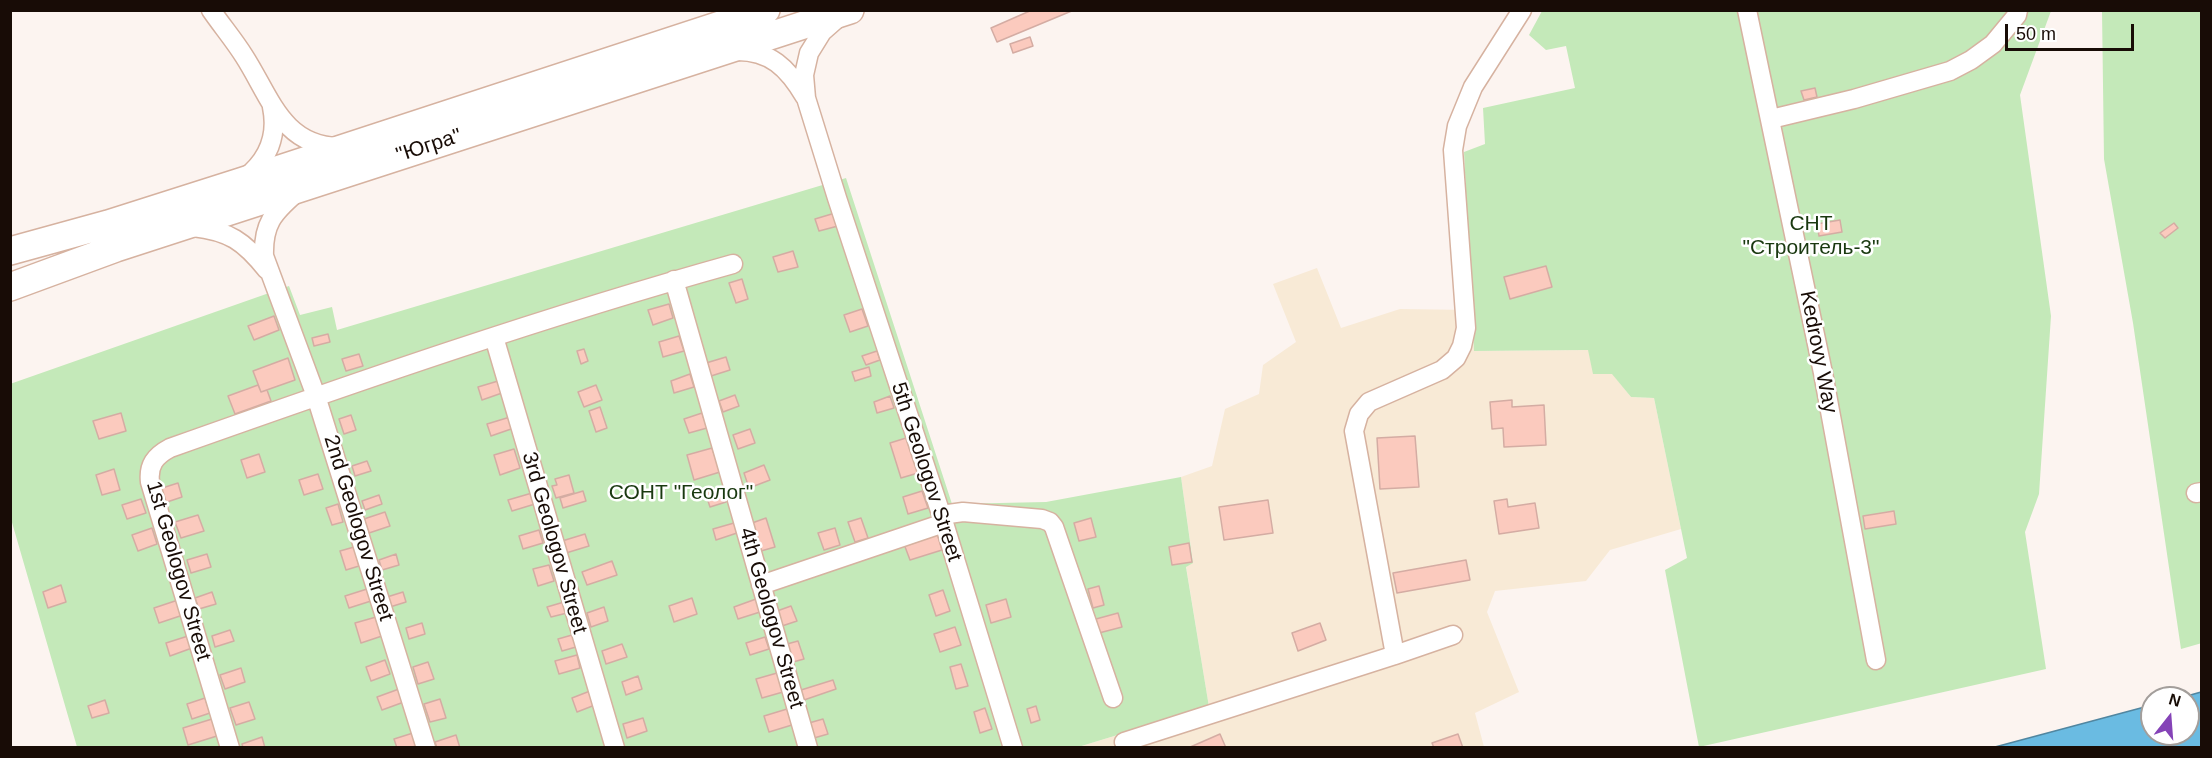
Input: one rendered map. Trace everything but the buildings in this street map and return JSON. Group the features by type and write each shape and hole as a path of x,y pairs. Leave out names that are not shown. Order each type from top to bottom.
{"highway":[{"name":"\"Югра\"","path":"10,251 108,224 347,148 766,10"},
{"name":"\"Югра\"","path":"10,287 106,252 305,186 849,11"}],"street":[{"path":"211,10 244,55 272,106 293,131 304,139 328,147 347,148"},
{"path":"1395,655 1354,430 1359,414 1369,402 1442,370 1456,358 1462,346 1466,327 1453,150 1456,126 1473,87 1522,10"},
{"name":"Kedrovy Way","path":"1747,10 1823,373 1876,660"},
{"path":"1771,119 1854,99 1950,71 1971,60 1993,44 2017,15 2018,10"},
{"path":"806,98 804,75 809,53 822,32 849,11"},
{"path":"718,52 749,51 773,60 792,76 806,98"},
{"name":"5th Geologov Street","path":"806,98 1013,747"},
{"path":"240,182 256,169 268,152 275,126 272,106"},
{"path":"270,273 264,256 268,224 281,206 305,186"},
{"path":"184,226 217,230 236,238 256,255 270,273"},
{"name":"1st Geologov Street","path":"230,747 150,482 149,472 158,454 316,396 494,337 582,308 733,264"},
{"name":"2nd Geologov Street","path":"270,273 316,396 426,747"},
{"name":"4th Geologov Street","path":"674,280 808,747"},
{"name":"3rd Geologov Street","path":"494,337 615,747"},
{"path":"761,585 963,512 1042,519 1050,522 1054,527 1113,699"},
{"path":"1124,742 1453,635"}],"shaded area":[{"path":"1317,268 1341,328 1400,309 1472,310 1474,351 1588,350 1612,373 1631,397 1654,398 1681,529 1610,550 1586,581 1495,591 1487,612 1519,692 1475,713 1484,747 1075,748 1209,707 1186,566 1193,562 1181,477 1212,466 1225,409 1259,394 1263,365 1296,342 1273,284"}],"green space":[{"name":"СНТ \"Строитель-3\"","path":"1542,11 2051,11 2020,95 2051,316 2039,494 2025,532 2046,669 1699,747 1665,570 1687,558 1654,398 1631,397 1612,374 1593,374 1588,350 1474,351 1464,152 1485,144 1483,108 1575,88 1566,46 1546,50 1529,35"},
{"path":"2102,11 2201,11 2202,643 2181,649 2133,323 2104,159"},
{"name":"СОНТ \"Геолог\"","path":"846,178 952,504 1046,502 1181,477 1193,563 1186,567 1209,707 1075,748 77,747 11,519 10,384 289,286 300,315 332,307 337,330"}],"water":[{"path":"2200,692 2201,747 1995,747 2140,708 2140,746 2200,746"}]}
